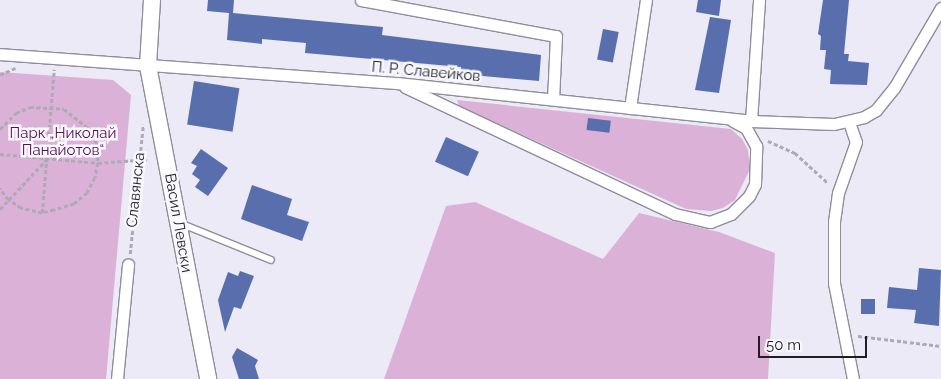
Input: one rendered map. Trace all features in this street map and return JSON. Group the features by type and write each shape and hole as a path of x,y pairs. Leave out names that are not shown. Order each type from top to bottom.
{"street":[{"path":"148,66 152,0"},
{"path":"361,0 556,36 553,99"},
{"path":"630,108 646,0"},
{"path":"751,121 759,0"},
{"path":"852,379 834,284 834,221 838,193 856,142 849,122 876,110 894,88 941,8"},
{"name":"П. Р. Славейков","path":"0,54 397,83 751,121 849,122"},
{"name":"Васил Левски","path":"148,66 208,379"},
{"path":"397,83 674,214 710,222 731,214 749,196 754,184 758,158 751,137 746,128 727,118"},
{"path":"117,379 128,265"}],"lane":[{"path":"178,222 271,260"}],"path":[{"path":"42,213 52,107 54,59"},
{"path":"0,129 16,113 30,107 64,109 78,117 90,129 97,144 98,163 95,178 87,193 74,204 42,213 21,208 8,200 0,189"},
{"name":"Славянска","path":"128,265 143,123"},
{"path":"751,137 779,144 794,153 838,193"},
{"path":"0,154 98,163 140,161 166,155"},
{"path":"0,209 48,158"},
{"path":"842,334 941,346"}],"green space":[{"name":"Парк „Николай Панайотов“","path":"0,72 113,80 131,95 106,379 0,379"},
{"path":"457,100 731,129 742,139 748,150 750,169 735,200 723,208 711,211 686,209 459,106"},
{"path":"475,202 603,259 639,213 719,232 775,253 768,379 384,379 446,206"}],"building":[{"path":"208,0 234,0 233,13 383,27 382,35 541,55 539,81 461,74 461,67 305,53 306,43 262,39 262,44 227,40 229,13 207,11"},
{"path":"698,0 721,0 719,16 696,12"},
{"path":"823,0 849,0 844,54 849,54 848,61 869,63 867,85 830,84 831,70 824,69 826,50 820,50 821,36 818,34"},
{"path":"710,17 731,20 719,93 695,90"},
{"path":"603,29 619,32 613,62 597,59"},
{"path":"194,81 239,88 233,132 187,124"},
{"path":"588,118 611,121 609,133 587,130"},
{"path":"446,137 479,152 468,176 435,162"},
{"path":"201,149 228,168 208,196 195,187 200,180 192,174 197,166 191,163"},
{"path":"252,185 292,199 287,215 309,222 302,241 241,219"},
{"path":"919,268 941,270 939,326 914,323 916,310 887,308 889,287 917,290"},
{"path":"240,271 254,276 241,309 234,307 225,332 218,300 228,272 238,276"},
{"path":"861,299 875,299 875,314 861,314"},
{"path":"237,348 258,360 255,366 259,379 239,379 232,357"}]}
